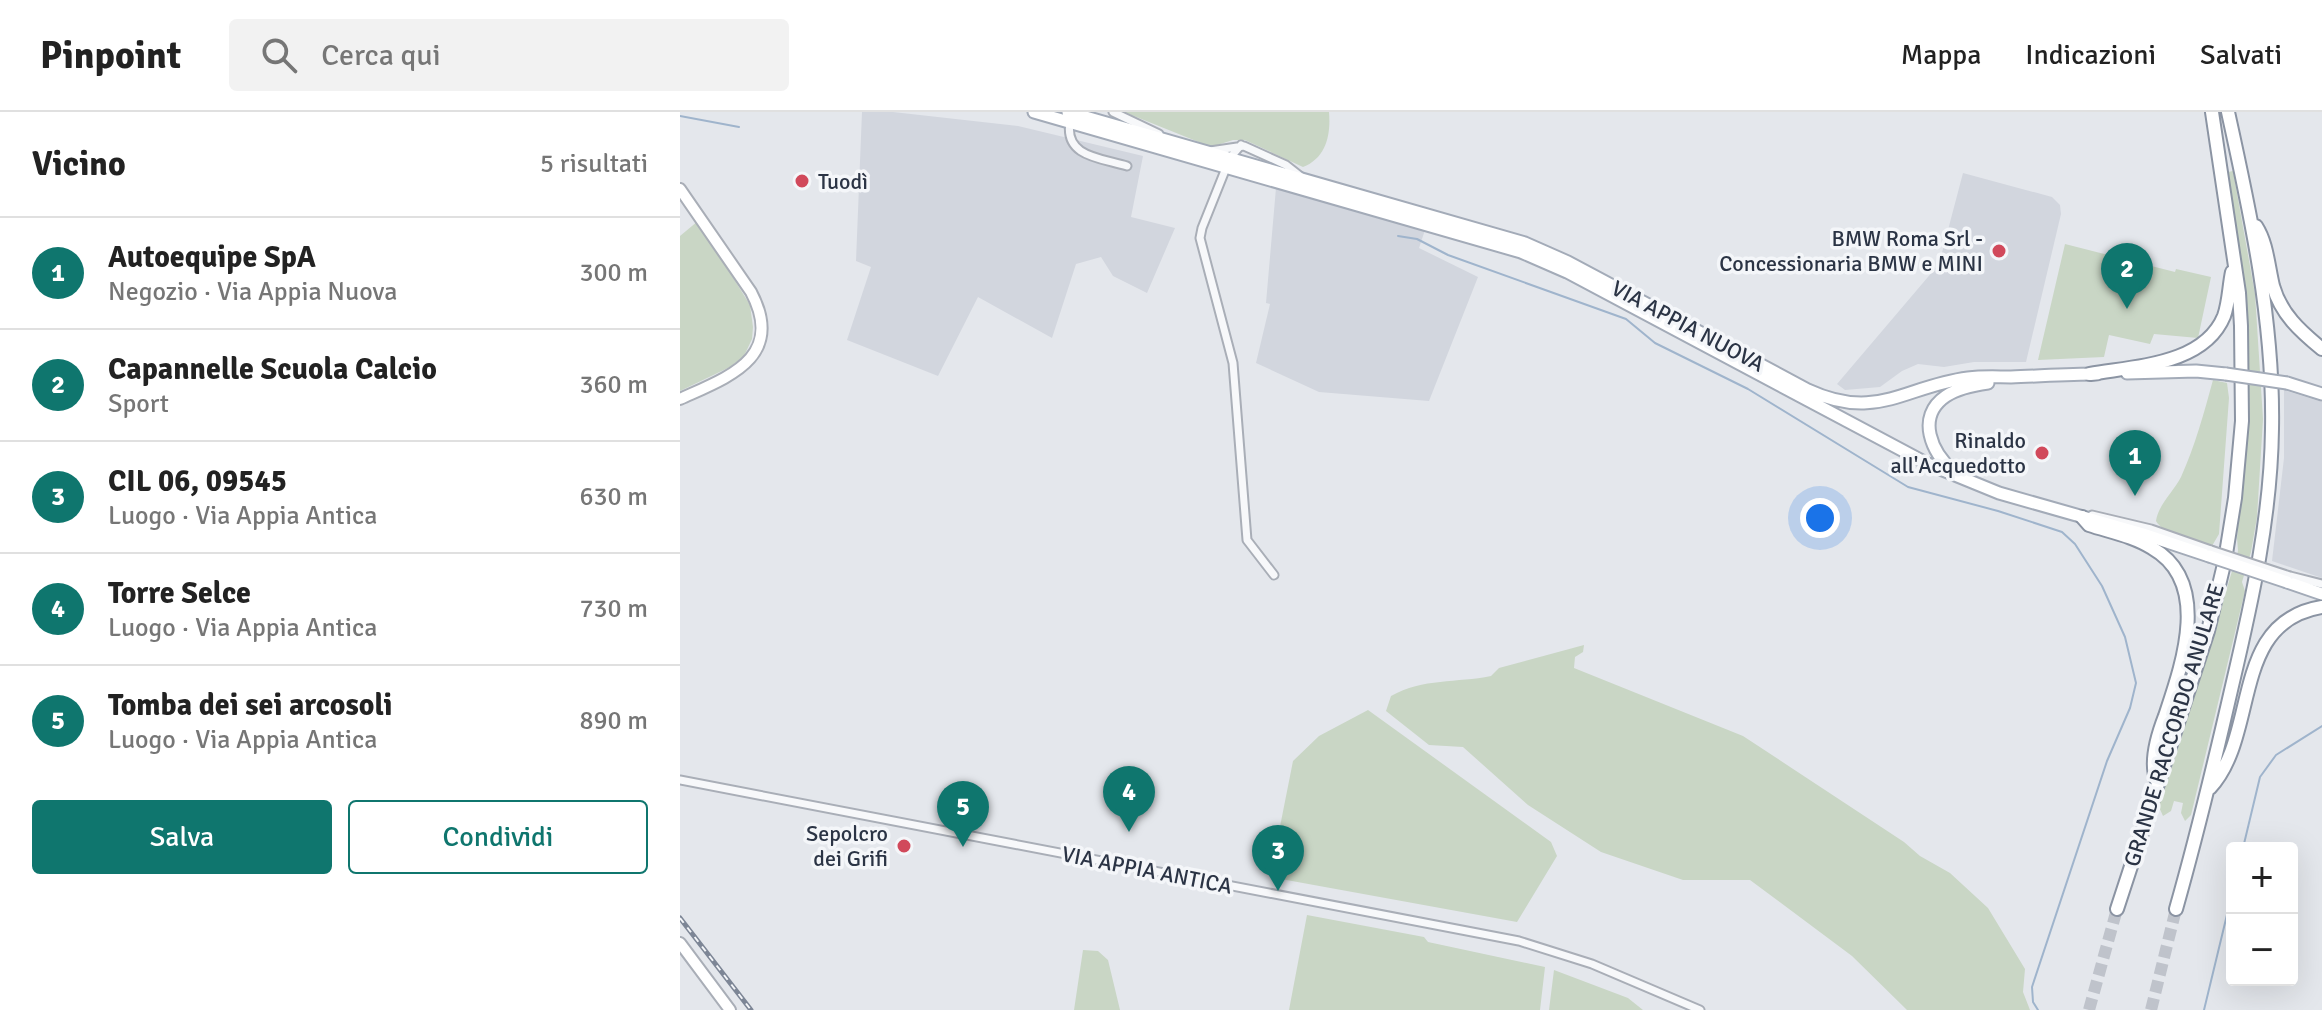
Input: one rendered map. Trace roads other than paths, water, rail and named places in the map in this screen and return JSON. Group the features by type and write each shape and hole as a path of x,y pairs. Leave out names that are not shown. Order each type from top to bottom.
{"highway":[{"name":"GRANDE RACCORDO ANULARE","path":"2117,909 2208,631 2232,522 2239,462 2241,326 2235,261 2212,112"},
{"name":"GRANDE RACCORDO ANULARE","path":"2176,909 2208,791 2256,576 2271,457 2270,368 2262,290 2228,112"},
{"path":"2250,218 2261,234 2274,288 2285,313 2322,349"},
{"path":"2090,374 2176,356 2206,342 2225,313 2235,261"},
{"path":"2082,517 2089,525 2143,543 2161,554 2178,574 2186,596 2187,629 2183,651 2157,743 2154,776 2158,784"},
{"path":"2208,791 2229,762 2250,681 2267,641 2291,618 2322,607"}],"main road":[{"name":"VIA APPIA NUOVA","path":"1034,112 1071,115 1167,140 1208,152 1229,162 1301,177 1535,247 1808,390 1829,398 1880,402 1972,377 2196,371 2287,383 2322,394"},
{"name":"VIA APPIA NUOVA","path":"1071,115 1501,244 1535,257 1907,454 1965,481 2210,553 2289,579 2322,594"},
{"path":"1965,481 1935,451 1930,435 1930,419 1937,404 1949,394 1988,383 1995,377"}],"street":[{"path":"1113,112 1148,127 1167,140"},
{"path":"1071,115 1069,136 1076,149 1127,166"},
{"path":"1241,145 1229,162 1200,238 1233,363 1247,540 1274,575"},
{"path":"1208,152 1241,145 1286,165 1301,177"},
{"path":"680,189 753,295 761,327 760,343 748,363 728,377 680,399"},
{"name":"VIA APPIA NUOVA","path":"2055,509 2148,528 2210,553"},
{"name":"VIA APPIA NUOVA","path":"2289,579 2322,584"},
{"name":"VIA APPIA ANTICA","path":"680,780 1519,941 1592,964 1700,1010"},
{"path":"680,943 730,1010"}],"waterway":[{"path":"680,116 739,127"},
{"path":"1398,236 1417,239 1448,255 1626,319 1655,343 1748,389 1908,487 2062,532 2075,544 2102,586 2125,637 2136,683 2130,708 2107,761 2032,987 2033,1002 2038,1010"},
{"path":"2244,842 2260,777 2276,755 2322,726"},
{"path":"2204,1010 2227,914"}],"tunnel":[{"path":"2089,1010 2117,909"},
{"path":"2151,1010 2176,909"}],"railway":[{"path":"680,918 751,1010"}],"place":[{"name":"Tuodì","path":"802,181"},
{"name":"BMW Roma Srl - Concessionaria BMW e MINI","path":"1999,251"},
{"name":"Capannelle Scuola Calcio","path":"2127,309"},
{"name":"Rinaldo all'Acquedotto","path":"2042,453"},
{"name":"Autoequipe SpA","path":"2135,496"},
{"name":"Torre Selce","path":"1129,832"},
{"name":"Sepolcro dei Grifi","path":"904,846"},
{"name":"Tomba dei sei arcosoli","path":"963,847"},
{"name":"CIL 06, 09545","path":"1278,891"}]}
